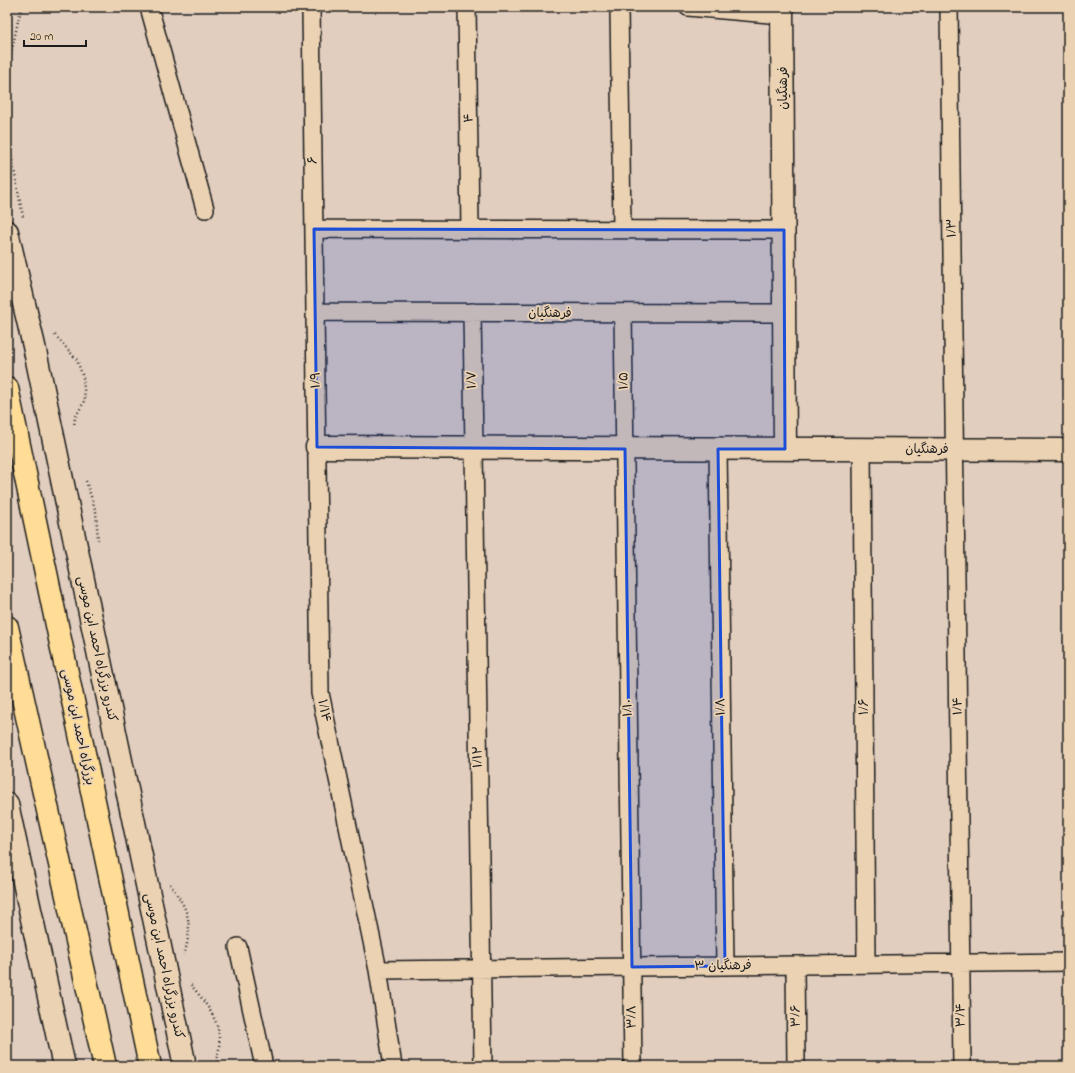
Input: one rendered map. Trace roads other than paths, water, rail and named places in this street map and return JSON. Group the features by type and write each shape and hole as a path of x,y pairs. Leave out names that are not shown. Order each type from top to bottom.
{"highway":[{"name":"بزرگراه احمد ابن موسی","path":"7,388 150,1066"},
{"path":"7,626 105,1066"}],"street":[{"path":"149,7 205,209"},
{"name":"۶","path":"310,7 315,312"},
{"name":"۴","path":"467,7 470,229"},
{"path":"619,7 622,229"},
{"path":"688,7 782,11"},
{"name":"۱/۳","path":"949,7 955,449"},
{"name":"فرهنگیان","path":"782,11 785,449"},
{"path":"314,229 784,230"},
{"name":"کندرو بزرگراه احمد ابن موسی","path":"7,232 35,354 185,1066"},
{"name":"فرهنگیان","path":"315,312 784,313"},
{"name":"۱/۹","path":"315,312 317,447"},
{"name":"۱/۷","path":"472,312 473,448"},
{"name":"۱/۵","path":"623,313 625,449"},
{"name":"فرهنگیان","path":"317,447 1068,450"},
{"name":"۱/۱۴","path":"317,447 320,693 378,970 394,1066"},
{"name":"۱/۱۲","path":"473,448 483,1066"},
{"name":"۱/۱۰","path":"625,449 632,967"},
{"name":"۱/۸","path":"718,449 725,966"},
{"name":"۱/۶","path":"862,449 866,964"},
{"name":"۱/۴","path":"955,449 961,963"},
{"path":"7,804 64,1066"},
{"path":"238,947 264,1066"},
{"name":"فرهنگیان ۳","path":"378,970 1068,962"},
{"name":"۳/۴","path":"961,963 962,1066"},
{"name":"۳/۶","path":"795,965 796,1066"},
{"name":"۳/۸","path":"632,967 633,1066"}]}
